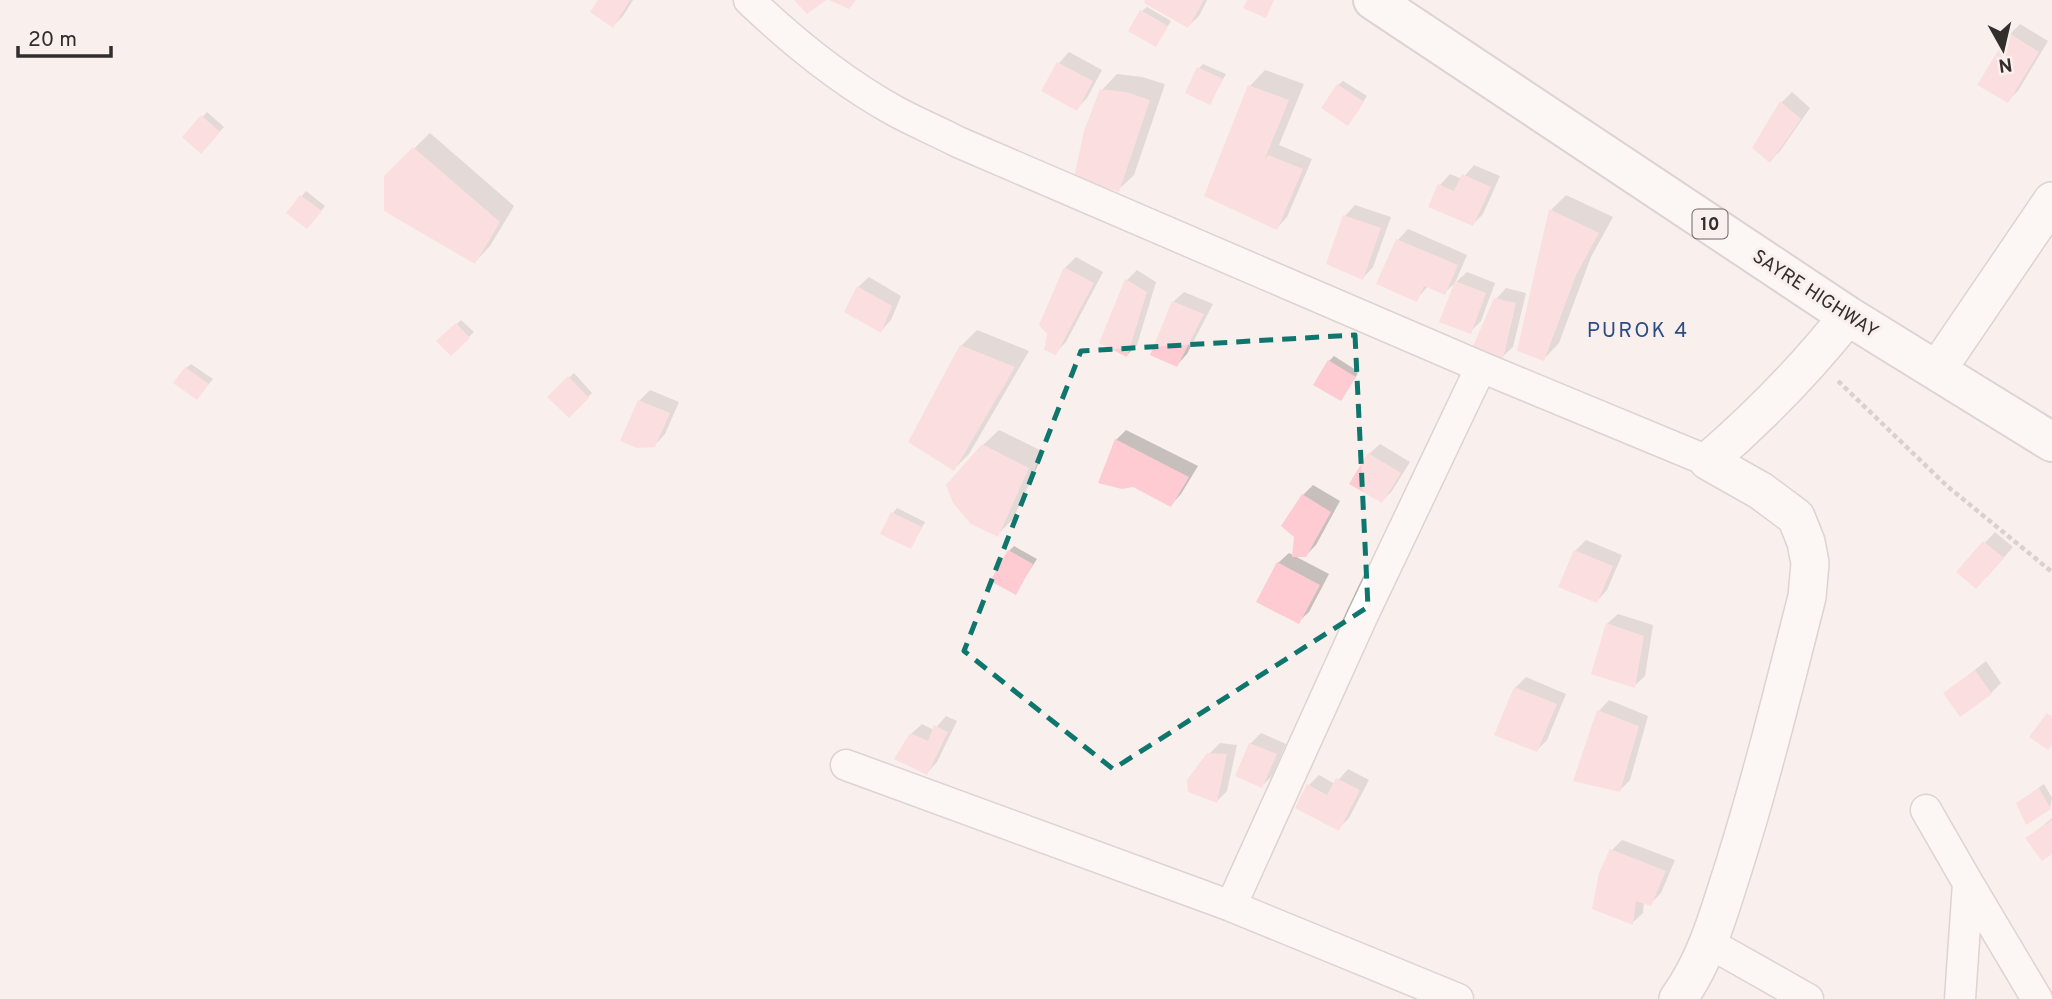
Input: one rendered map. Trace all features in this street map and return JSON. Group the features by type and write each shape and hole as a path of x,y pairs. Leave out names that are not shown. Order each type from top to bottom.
{"highway":[{"name":"SAYRE HIGHWAY","path":"1373,0 1848,316 2052,442"}],"street":[{"path":"749,0 797,43 843,78 895,111 958,142 1481,367 1709,461 1761,491 1796,517 1806,542 1810,563 1807,597 1750,816 1709,943 1689,985 1678,999"},
{"path":"1937,370 2052,201"},
{"path":"1709,461 1750,425 1815,358 1848,316"},
{"path":"1231,906 1362,617 1481,367"},
{"path":"846,765 1231,906 1458,999"},
{"path":"1926,810 2037,999"},
{"path":"1960,999 1968,883"},
{"path":"1709,943 1808,999"}],"path":[{"path":"1815,358 1947,486 2052,572"}],"highlighted area":[{"path":"1355,335 1368,607 1113,769 964,651 1081,351"}],"building":[{"path":"598,0 630,0 613,28 590,12"},
{"path":"794,0 826,0 807,14"},
{"path":"829,0 856,0 849,9"},
{"path":"1145,0 1204,0 1188,28 1144,3"},
{"path":"1247,0 1274,0 1266,18 1243,8"},
{"path":"1140,10 1168,26 1156,47 1128,31"},
{"path":"2009,33 2039,52 2008,103 1977,85"},
{"path":"1057,62 1093,81 1077,111 1041,91"},
{"path":"1197,67 1223,79 1210,105 1185,93"},
{"path":"1337,84 1364,102 1348,126 1321,108"},
{"path":"1248,85 1289,100 1264,161 1268,155 1303,169 1277,230 1204,196"},
{"path":"1100,89 1126,92 1150,100 1119,192 1074,177 1084,131"},
{"path":"1780,101 1801,119 1770,163 1752,148"},
{"path":"201,115 220,132 201,154 182,137"},
{"path":"413,147 500,222 475,264 384,211 384,176"},
{"path":"1462,174 1491,187 1473,226 1428,207 1438,184 1454,191"},
{"path":"300,195 322,211 307,229 286,213"},
{"path":"1549,209 1599,233 1576,275 1544,361 1517,351"},
{"path":"1343,215 1381,228 1363,280 1326,264"},
{"path":"1396,239 1458,265 1445,295 1424,286 1417,302 1376,284"},
{"path":"1064,267 1094,283 1056,355 1044,350 1047,334 1039,325"},
{"path":"1125,279 1147,292 1127,357 1099,343"},
{"path":"1455,281 1486,293 1471,334 1439,322"},
{"path":"857,286 892,306 881,333 844,312"},
{"path":"1494,298 1516,303 1503,359 1471,351"},
{"path":"1172,301 1204,314 1177,367 1150,355"},
{"path":"456,323 470,338 451,356 436,341"},
{"path":"960,345 1015,367 954,471 908,442"},
{"path":"1328,360 1356,377 1341,401 1313,385"},
{"path":"185,367 209,384 197,400 173,383"},
{"path":"568,376 589,398 569,418 547,397"},
{"path":"638,400 670,413 655,447 637,448 620,441"},
{"path":"1115,439 1189,477 1171,507 1133,487 1122,489 1098,483"},
{"path":"982,444 1029,468 998,537 971,524 953,503 946,485"},
{"path":"1368,453 1401,473 1382,503 1349,484"},
{"path":"1302,494 1331,512 1306,557 1292,557 1294,537 1281,526"},
{"path":"891,512 922,527 911,549 880,534"},
{"path":"1983,541 2004,558 1976,589 1956,572"},
{"path":"1008,550 1033,564 1016,595 990,581"},
{"path":"1574,550 1613,566 1597,603 1558,587"},
{"path":"1277,562 1320,585 1299,624 1256,602"},
{"path":"1606,623 1644,636 1635,688 1591,674"},
{"path":"1975,670 1992,694 1960,717 1943,693"},
{"path":"1514,687 1557,704 1537,752 1494,735"},
{"path":"1597,710 1639,726 1620,792 1573,781"},
{"path":"2047,713 2052,717 2052,745 2048,750 2029,737"},
{"path":"934,725 948,732 927,775 894,759 910,733 928,741"},
{"path":"1249,743 1277,754 1262,788 1235,776"},
{"path":"1207,753 1227,754 1217,803 1188,792 1187,780"},
{"path":"1336,778 1360,790 1339,831 1295,808 1307,784 1327,795"},
{"path":"2039,788 2051,809 2026,825 2016,803"},
{"path":"2052,820 2052,854 2042,861 2025,838"},
{"path":"1610,849 1666,871 1651,906 1636,901 1633,925 1592,909 1599,873"}],"district":[{"name":"PUROK 4","path":"1638,330"}]}
